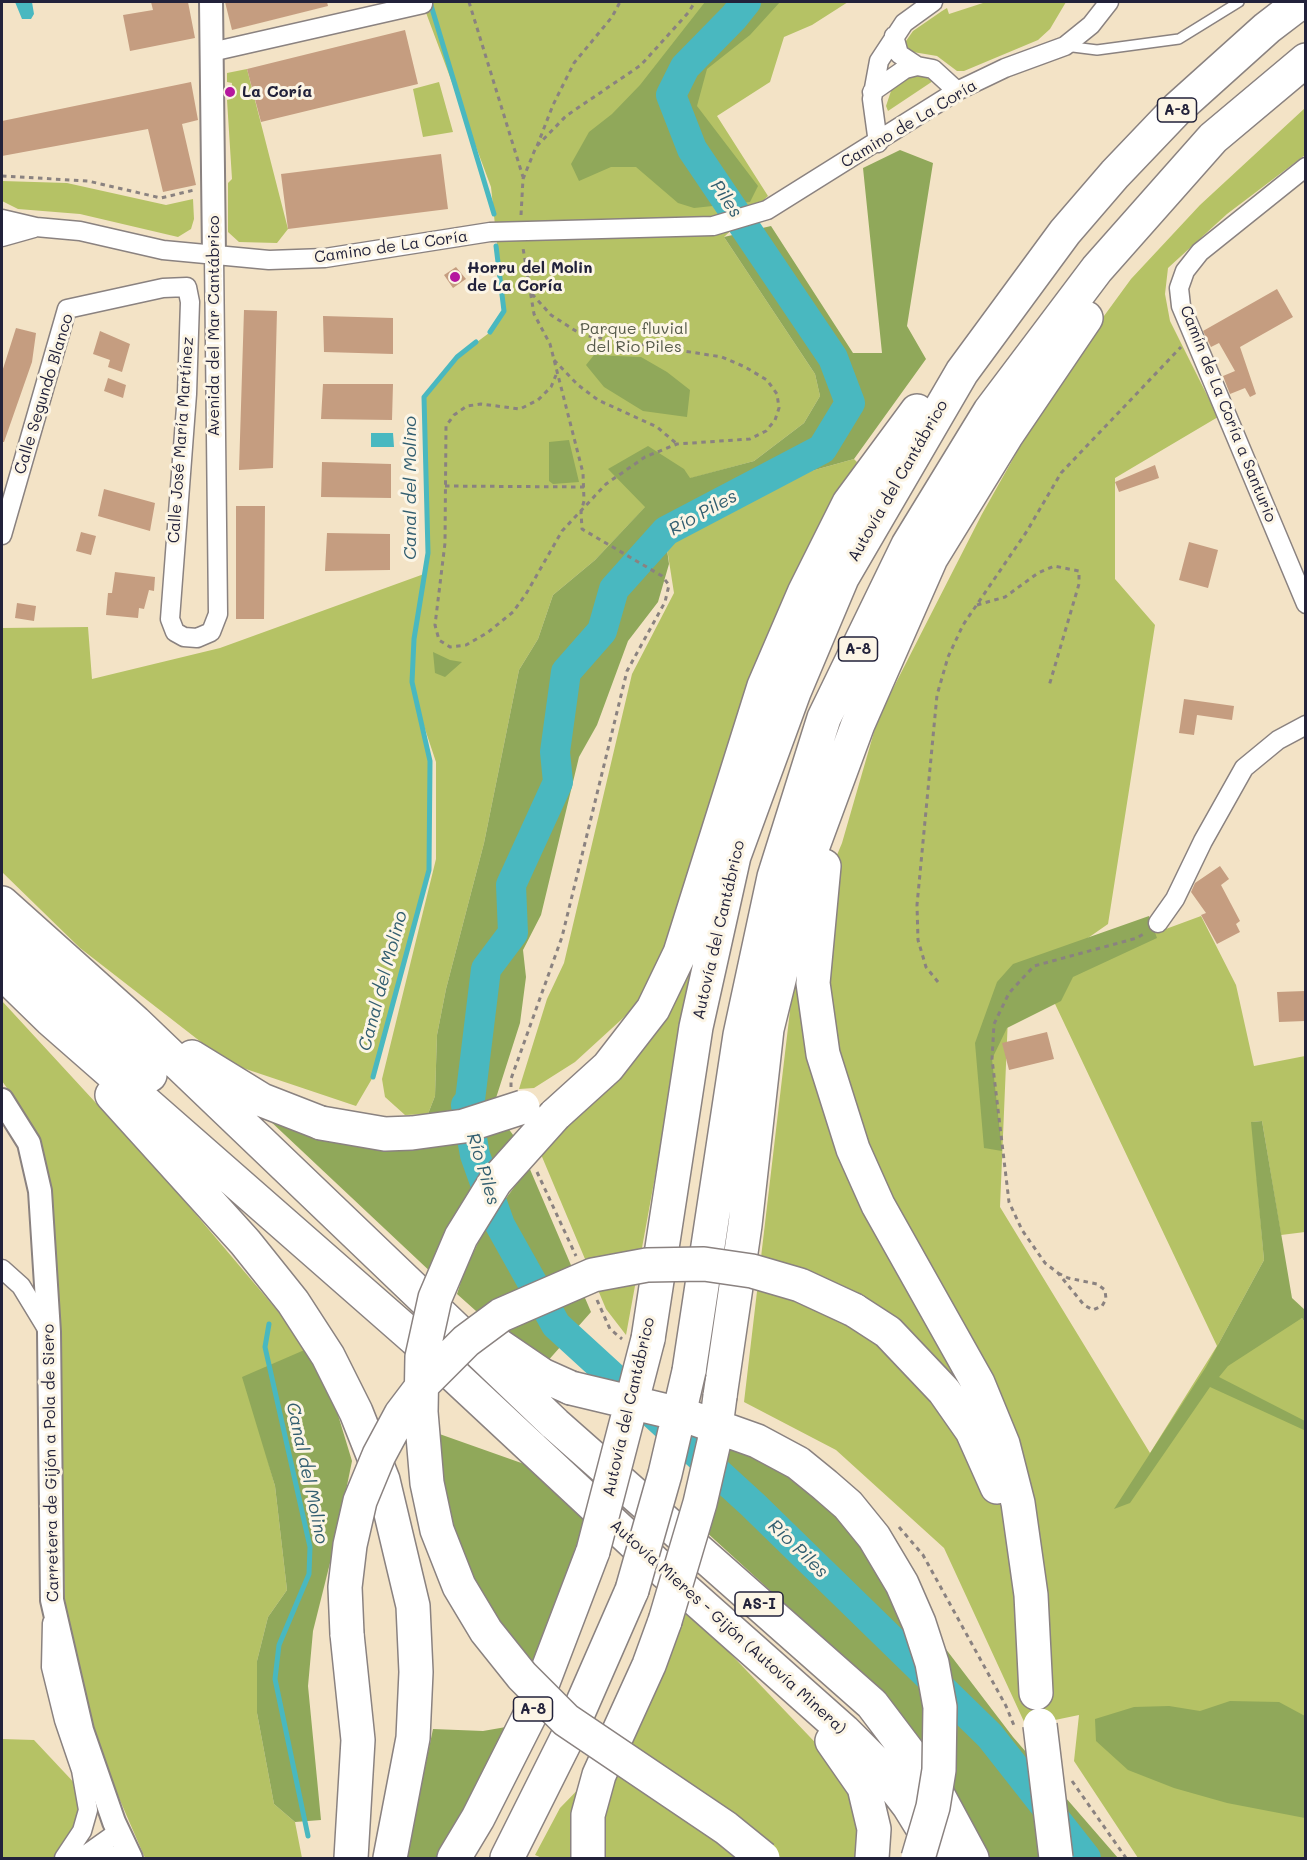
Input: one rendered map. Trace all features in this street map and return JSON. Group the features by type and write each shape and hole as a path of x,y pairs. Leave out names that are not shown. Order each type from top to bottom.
{"highway":[{"name":"Autovía del Cantábrico","path":"454,1858 478,1818 532,1711 593,1551 648,1339 696,1027 734,856 794,692 842,578 962,372 1065,232 1115,174 1178,108 1267,28 1301,2"},
{"name":"A-8","path":"507,1858 569,1734 632,1590 665,1474 690,1371 740,1035 774,877 824,718 909,545 990,411 1097,268 1205,147 1305,60"},
{"path":"588,1858 588,1815 599,1775 649,1665 665,1621 700,1503 714,1443 745,1225 767,1029 810,854 858,724 931,558 1006,436 1084,320 1159,228 1231,146 1305,79"},
{"path":"763,1858 726,1828 566,1720 529,1683 486,1631 459,1586 437,1530 427,1483 421,1412 422,1357 435,1298 461,1237 495,1182 528,1142 608,1067 653,1009 680,953 764,686 804,593 849,503 988,316 1065,232"},
{"path":"858,724 826,843 820,899 813,983 823,1054 852,1149 878,1205 978,1383 1003,1444 1018,1503 1031,1595 1036,1693"},
{"path":"2,903 135,1022 299,1195 415,1339"},
{"path":"2,940 299,1195 508,1353 542,1375 571,1388 684,1415 757,1441 798,1463 848,1505 874,1537 902,1584 919,1623 932,1663 940,1707 939,1770 933,1807 918,1858"},
{"path":"2,972 50,1019 415,1339"},
{"path":"135,1022 262,1100 321,1123 385,1134 464,1126 523,1107 566,1086 594,1064 653,1009"},
{"path":"50,1019 88,1069 245,1242 293,1302 328,1356 356,1412 383,1480 413,1606 416,1672 413,1738 390,1858"},
{"name":"AS-I","path":"299,1195 510,1380 555,1424 872,1704 931,1782 972,1858"},
{"path":"351,1858 358,1740 347,1634 345,1587 350,1545 360,1501 379,1455 400,1414 426,1381 466,1341 501,1315 593,1275 647,1265 704,1264 753,1271 800,1285 854,1310 888,1332 944,1390 972,1431 989,1464 1002,1499 1015,1551 1036,1693 1056,1858"},
{"name":"Autovía Mieres - Gijón (Autovía Minera)","path":"415,1339 666,1573 844,1731 876,1763 909,1806 941,1858"},
{"path":"666,1573 756,1667 828,1737 847,1761 864,1787 870,1807 874,1829 872,1858"}],"street":[{"name":"Avenida del Mar Cantábrico","path":"197,638 212,632 218,614 211,2"},
{"path":"878,143 872,92 879,61 903,23 933,2"},
{"name":"Camino de La Coría","path":"2,219 36,227 80,231 163,250 269,261 325,258 490,232 712,226 767,210 878,143 957,91 1005,68 1065,46 1091,25 1109,2"},
{"path":"220,50 423,4"},
{"path":"894,36 899,54 917,66 933,69 957,91"},
{"path":"872,92 905,69 917,66"},
{"name":"Camín de La Coría a Santurio","path":"1305,167 1200,252 1185,270 1179,288 1181,306 1305,604"},
{"name":"Camino de La Coría","path":"2,237 36,227"},
{"name":"Calle José María Martínez","path":"126,296 178,286 187,287 189,293 187,394 170,619 175,632 184,637 197,638"},
{"name":"Calle Segundo Blanco","path":"2,535 67,309 126,296"},
{"path":"1158,923 1175,899 1244,768 1278,740 1305,725"},
{"name":"Carretera de Gijón a Pola de Siero","path":"2,1100 29,1143 40,1191 49,1332 52,1600 82,1730 131,1858"},
{"path":"2,1269 21,1286 49,1332"},
{"path":"52,1600 51,1667 64,1720 81,1770 88,1810 82,1851"},
{"path":"82,1851 98,1831 119,1831"},
{"path":"64,1858 82,1851 109,1854 115,1858"}],"lane":[{"path":"1065,46 1097,50 1179,39 1239,2"}],"path":[{"path":"469,2 524,179"},
{"path":"620,2 612,17 574,63 553,105 524,179 520,230 534,314 550,344 576,444 584,487 581,512 582,529 662,576"},
{"path":"536,147 566,116 641,65 688,13 695,2"},
{"path":"2,176 88,181 161,198 198,189"},
{"path":"531,293 551,315 582,335 722,357 767,380 777,394 779,408 775,420 766,431 750,440 677,444 645,457 606,484 562,531 513,612 488,633 466,645 450,647 439,640 435,625 445,543 446,426 454,415 467,406 481,404 520,409 538,400 551,387 557,373"},
{"path":"938,982 926,967 918,940 917,905 936,705 939,685 948,657 963,625 1027,531 1061,473 1146,381 1193,335"},
{"path":"553,359 578,385 598,399 657,427 677,444"},
{"path":"445,486 584,487"},
{"path":"976,605 1005,597 1038,573 1054,566 1079,571 1079,584 1049,686"},
{"path":"1058,1273 1084,1305 1093,1310 1102,1306 1106,1299 1105,1290 1097,1284 1068,1278 1045,1263 1022,1230 1009,1202 992,1059 994,1024 1009,993 1034,966 1137,938 1158,923"}],"green space":[{"name":"Parque fluvial del Rio Piles","path":"422,2 848,2 812,25 784,37 770,82 717,116 768,196 724,237 815,374 820,396 804,423 754,461 677,482 651,501 595,560 553,595 538,639 519,670 484,843 446,989 437,1035 435,1096 428,1114 405,1115 385,1097 382,1079 436,859 436,762 421,717 430,761 429,870 373,1077 356,1106 228,1063 80,948 2,872 2,628 88,627 92,679 220,648 424,574 428,553 424,397 457,357 493,330 504,311 491,187"},
{"path":"705,2 780,2 750,35 707,69 697,106 758,186 750,202 694,208 678,203 636,167 611,167 579,181 571,164 589,132 612,114 640,85"},
{"path":"986,2 1066,2 1050,29 1038,40 964,71 957,71 937,56 913,52 906,47 906,41 913,31 947,8 949,14"},
{"path":"247,69 288,229 277,243 239,242 228,232 228,183 232,179 227,100 231,99 232,83 227,82 227,73"},
{"path":"907,75 921,75 933,81 888,111 886,106 892,88"},
{"path":"439,82 453,132 423,137 413,89"},
{"path":"1305,108 1305,155 1227,214 1168,268 1165,294 1170,321 1218,417 1115,478 1115,579 1155,625 1108,924 1009,993 1000,1207 1150,1453 1217,1346 1047,987 1155,933 1201,916 1236,985 1254,1066 1305,1056 1305,1232 1281,1235 1262,1121 1252,1122 1264,1260 1218,1345 1302,1318 1305,1323 1305,1858 1138,1858 1074,1761 1079,1715 1026,1726 944,1548 836,1450 744,1402 797,951 842,843 878,718 982,514 1058,379 1131,279 1200,205"},
{"path":"900,150 933,163 907,326 926,359 854,459 779,480 666,542 669,564 658,602 628,641 597,725 579,757 541,915 523,950 526,977 520,1023 496,1098 453,1110 428,1114 435,1096 437,1035 446,989 484,843 519,670 538,639 553,595 595,560 645,507 608,469 648,446 684,469 690,478 754,461 804,423 820,396 815,374 724,237 771,226 853,353 882,353 863,168"},
{"path":"2,181 67,183 166,205 193,199 194,219 191,229 178,237 80,214 18,209 2,201"},
{"path":"594,355 641,357 667,372 690,390 687,417 643,411 604,387 586,365"},
{"path":"569,440 579,482 553,484 549,481 549,442"},
{"path":"854,459 863,468 666,955 645,998 575,1062 534,1088 519,1089 547,999 564,963 632,674 674,593 666,542 779,480"},
{"path":"433,652 450,660 462,662 445,677 435,673"},
{"path":"1149,916 1157,938 1073,977 1061,1001 1007,1028 992,1059 1002,1151 984,1148 975,1043 997,982 1013,964"},
{"path":"689,969 691,980 626,1335 606,1309 540,1152"},
{"path":"2,1001 166,1179 309,1348 265,1450 275,1486 287,1590 268,1617 257,1661 257,1713 274,1804 295,1822 302,1858 145,1858 106,1768 78,1689 65,1600 53,1209 35,1139 21,1108 2,1081"},
{"path":"268,1119 508,1128 516,1139 435,1276"},
{"path":"1262,1121 1292,1298 1305,1310 1305,1323 1302,1318 1228,1366 1219,1377 1305,1421 1304,1430 1210,1387 1130,1503 1114,1509 1206,1367 1264,1260 1251,1122"},
{"path":"529,1167 591,1312 546,1363 485,1319 457,1294 464,1272 487,1224"},
{"path":"309,1348 328,1382 352,1461 337,1535 313,1631 308,1686 321,1820 295,1822 274,1804 257,1713 257,1661 268,1617 287,1590 275,1486 242,1377"},
{"path":"431,1431 527,1465 586,1516 536,1665 528,1670 462,1565"},
{"path":"727,1439 797,1476 858,1534 1013,1737 1118,1858 990,1858 927,1753 866,1678 704,1530"},
{"path":"683,1604 830,1758 850,1784 858,1836 856,1858 542,1858 535,1855 560,1808 632,1734"},
{"path":"1230,1701 1279,1702 1305,1716 1305,1818 1227,1803 1174,1788 1128,1770 1096,1741 1095,1719 1134,1707 1169,1706 1200,1711"},
{"path":"506,1727 465,1810 436,1858 406,1858 433,1729 483,1731"},
{"path":"2,1739 34,1740 79,1788 77,1824 53,1858 2,1858"}],"water":[{"path":"15,2 32,2 34,14 31,19 22,19"},
{"path":"371,433 393,433 394,447 371,447"}],"building":[{"path":"151,2 188,2 195,38 130,51 123,15 153,10"},
{"path":"225,2 327,2 328,6 232,30"},
{"path":"405,30 418,84 261,122 247,69"},
{"path":"191,82 198,120 182,124 196,185 163,192 148,129 2,156 2,121"},
{"path":"441,154 448,209 288,229 281,174"},
{"name":"Horru del Molin de La Coría","path":"456,267 466,279 453,288 444,275"},
{"path":"1277,289 1293,317 1240,347 1256,394 1250,397 1245,388 1230,394 1223,376 1235,371 1219,343 1211,347 1203,331"},
{"path":"244,310 277,311 273,468 239,470"},
{"path":"323,316 393,318 393,354 324,352"},
{"path":"16,328 36,333 32,362 4,442 2,442 2,372"},
{"path":"100,331 130,344 122,372 108,367 110,360 93,354"},
{"path":"108,378 126,385 123,398 104,391"},
{"path":"323,384 393,384 392,420 321,419"},
{"path":"322,462 391,464 391,498 321,497"},
{"path":"1155,465 1159,478 1119,492 1115,482"},
{"path":"104,489 155,503 150,531 98,516"},
{"path":"236,506 265,506 264,619 236,619"},
{"path":"81,532 96,536 91,555 76,551"},
{"path":"327,533 390,534 390,570 325,571"},
{"path":"1189,542 1218,550 1208,588 1179,580"},
{"path":"115,572 155,577 154,591 149,590 144,609 139,608 138,618 106,615 108,593 112,593"},
{"path":"17,603 36,606 34,621 15,618"},
{"path":"1184,699 1234,706 1232,720 1197,715 1194,735 1179,733"},
{"path":"1220,866 1229,879 1221,885 1240,921 1236,924 1240,932 1217,944 1201,915 1206,913 1191,892 1195,883"},
{"path":"1305,991 1305,1021 1279,1022 1277,992"},
{"path":"1047,1032 1054,1059 1009,1070 1002,1043"}],"waterway":[{"name":"Canal del Molino","path":"430,2 494,214"},
{"name":"Río Piles","path":"746,2 685,67 671,95 692,149 833,358 850,403 822,449 666,531 614,589 602,631 566,672 555,752 558,782 511,885 513,933 486,969 470,1100 466,1105 475,1155 500,1225 556,1325 753,1505 990,1736 1086,1858"},
{"name":"Canal del Molino","path":"490,332 504,311 496,246"},
{"name":"Canal del Molino","path":"373,1077 429,870 430,761 412,682 414,639 428,553 424,397 457,357 476,342"},
{"name":"Canal del Molino","path":"269,1324 265,1347 310,1547 309,1574 279,1645 275,1679 308,1836"}],"place":[{"name":"La Coría","path":"230,92"},
{"name":"Horru del Molin de La Coría","path":"455,277"}],"water label":[{"name":"Piles","path":"726,199"}]}
